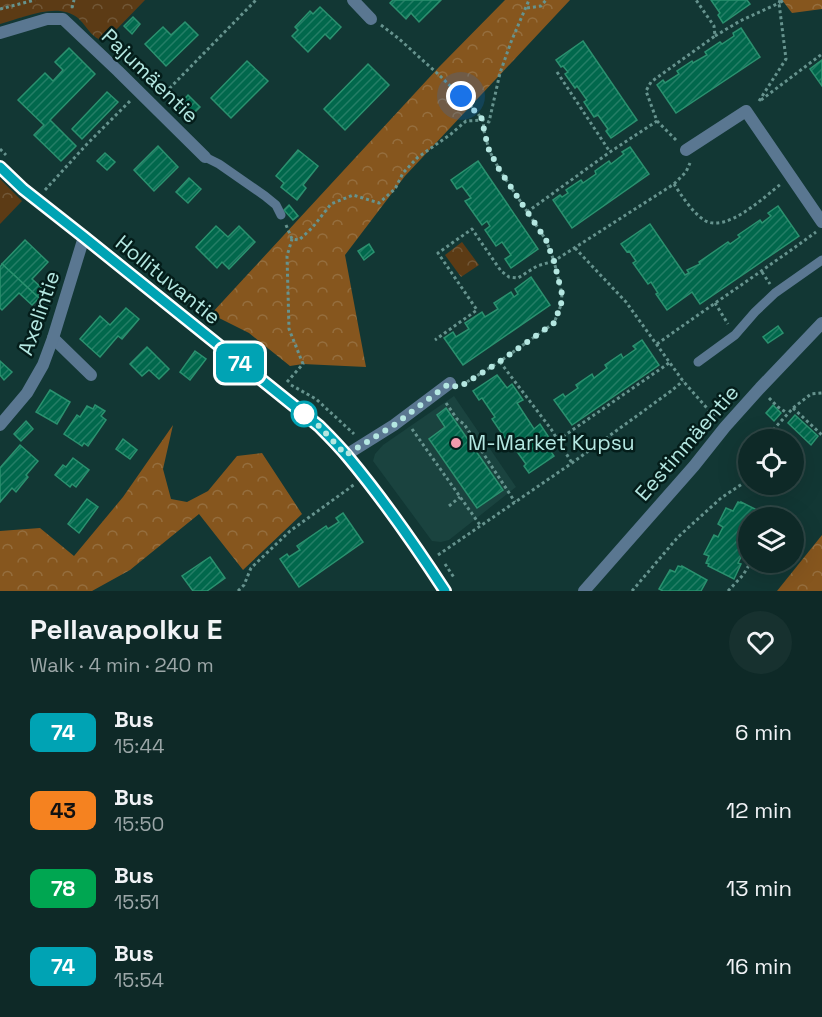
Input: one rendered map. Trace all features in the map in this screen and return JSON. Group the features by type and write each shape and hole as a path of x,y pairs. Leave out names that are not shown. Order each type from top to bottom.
{"street":[{"path":"353,0 372,19"},
{"name":"Pajumäentie","path":"0,33 46,19 63,20 205,157"},
{"path":"686,150 746,111 822,222"},
{"name":"Hollituvantie","path":"0,167 23,189 319,426 346,455 445,591"},
{"name":"Axelintie","path":"0,425 27,393 43,365 84,237"},
{"name":"Eestinmäentie","path":"585,591 725,427 822,323"},
{"path":"53,338 91,375"},
{"path":"346,455 394,425 450,383"}],"lane":[{"path":"205,157 265,196 276,205 281,215"},
{"path":"698,362 735,335 775,293 822,260"}],"path":[{"path":"0,9 35,0"},
{"path":"153,105 256,0"},
{"path":"292,238 299,240 331,204 353,195 379,203 395,189 403,173 417,158 451,135 466,121 489,122 500,73 529,0"},
{"path":"526,8 541,6 546,0"},
{"path":"696,0 714,26 715,36"},
{"path":"435,340 477,310 438,254 472,229 501,271 509,277 518,278 537,266 554,261 674,184 686,172 690,163 686,150 657,121 646,91 651,82 715,36 781,1 786,59 759,101"},
{"path":"387,31 437,73 483,120 489,150 546,240 562,294 561,305 554,323 458,388 450,383"},
{"path":"746,111 822,54"},
{"path":"557,72 610,152"},
{"path":"45,190 139,91"},
{"path":"527,212 657,121"},
{"path":"674,184 705,221 719,223 736,218 790,177"},
{"path":"281,215 292,238 287,256 289,329 303,364 287,382"},
{"path":"657,344 762,272 822,227"},
{"path":"575,248 626,302 682,381 725,427"},
{"path":"715,303 735,335"},
{"path":"499,362 558,440 572,463"},
{"path":"558,440 669,363"},
{"path":"438,555 572,463 682,381"},
{"path":"760,388 788,414"},
{"path":"774,429 811,393 822,393"},
{"path":"443,400 457,419 464,424 515,502"},
{"path":"793,408 822,435"},
{"path":"408,423 480,525"},
{"path":"238,591 244,585 251,568 290,531 355,484"},
{"path":"632,591 678,537 721,498 738,487"},
{"path":"449,506 460,497"},
{"path":"728,591 744,573"}],"shaded area":[{"path":"454,396 516,487 449,540 432,541 373,461 375,454 383,445"}],"green space":[{"path":"0,0 145,0 103,40 92,34 78,18 60,11 40,12 0,24"},
{"path":"505,0 570,0 405,176 345,255 366,367 303,364 290,366 249,333 211,314 439,67"},
{"path":"782,0 822,0 822,9 792,13"},
{"path":"0,179 22,201 0,224"},
{"path":"462,242 479,265 461,277 445,255"},
{"path":"173,425 163,469 171,499 187,502 208,491 237,456 262,453 302,514 243,570 199,514 130,570 92,591 0,591 0,531 40,528 74,556 123,497"},
{"path":"822,535 822,591 777,591 791,573 804,573 804,557"}],"building":[{"path":"393,0 441,0 419,22 411,13 406,19 390,3"},
{"path":"711,0 747,0 750,4 723,23 718,15 720,13"},
{"path":"320,7 341,27 330,39 325,34 308,52 292,36 298,30 295,27 310,11 313,14"},
{"path":"133,17 140,24 132,34 124,26"},
{"path":"185,22 198,35 166,66 145,44 163,27 171,35"},
{"path":"741,28 760,57 676,113 657,85 679,74 677,71 692,61 693,63 707,55 705,52 734,36 733,33"},
{"path":"583,41 637,120 611,138 606,131 608,129 598,115 594,117 584,102 587,100 565,74 568,72 556,60"},
{"path":"69,48 95,74 50,120 76,146 61,161 34,135 44,125 18,100 45,73 53,81 63,70 55,62"},
{"path":"822,60 822,86 810,69"},
{"path":"247,61 268,81 231,118 211,98"},
{"path":"368,64 389,85 345,130 324,109"},
{"path":"107,92 118,102 82,139 72,129"},
{"path":"188,95 200,107 189,118 178,106"},
{"path":"158,146 178,167 154,191 134,170"},
{"path":"630,147 649,174 572,228 553,200 568,193 566,190 581,180 583,183 596,174 595,171 609,161 611,164"},
{"path":"298,150 318,166 303,185 306,188 297,200 281,187 284,183 276,176"},
{"path":"105,153 115,162 107,170 97,161"},
{"path":"478,161 538,249 511,268 505,259 511,255 502,242 496,246 485,230 490,226 487,221 482,225 465,201 471,198 462,186 457,189 451,180"},
{"path":"189,178 201,189 188,203 176,192"},
{"path":"289,205 298,216 293,220 284,210"},
{"path":"778,206 799,236 700,304 692,292 667,310 651,282 648,284 633,263 636,261 621,244 650,224 685,275 689,273 687,270 700,264 699,262 728,242 730,244 740,237 738,235 760,220 762,223 771,216 768,213"},
{"path":"216,226 228,237 239,226 255,242 229,269 222,262 217,268 196,247"},
{"path":"25,240 48,262 32,279 45,291 39,298 2,264"},
{"path":"369,244 374,252 364,260 358,251"},
{"path":"2,264 39,298 32,305 19,293 2,310 0,308 0,267"},
{"path":"531,277 550,305 463,365 444,338 453,332 456,337 469,329 465,323 482,312 485,317 498,309 494,303 511,292 514,297 518,294 515,289"},
{"path":"126,308 139,319 122,339 118,336 100,357 80,339 100,316 110,325"},
{"path":"778,326 783,333 768,343 763,337"},
{"path":"642,340 659,365 572,425 554,400 563,394 565,397 578,388 576,385 592,374 594,378 607,368 605,365 621,354 623,358 636,349 633,346"},
{"path":"147,347 169,369 159,379 149,370 142,376 130,364"},
{"path":"195,351 206,359 190,380 180,372"},
{"path":"0,361 12,372 4,380 0,375"},
{"path":"497,375 507,388 512,384 523,400 517,403 534,429 540,424 550,439 545,443 554,456 529,473 524,466 526,464 492,419 495,417 482,398 479,400 473,391"},
{"path":"50,390 70,402 57,424 36,412"},
{"path":"95,405 105,411 101,416 106,420 88,446 84,443 82,446 64,434 77,415 80,417 87,406 93,409"},
{"path":"773,405 781,413 774,421 766,413"},
{"path":"446,408 503,490 477,508 429,439 445,427 437,415"},
{"path":"795,415 818,436 811,445 804,438 804,429 794,429 788,423"},
{"path":"26,421 33,429 21,441 14,434"},
{"path":"123,439 137,450 130,459 116,449"},
{"path":"20,445 38,461 16,492 12,488 0,502 0,468"},
{"path":"73,458 89,470 76,487 72,484 70,487 55,475"},
{"path":"87,499 98,507 79,533 68,524"},
{"path":"738,502 751,507 738,507 738,570 734,579 708,566 709,564 706,563 709,556 704,554 714,535 718,537 723,527 718,524 726,508 733,511"},
{"path":"343,513 363,542 299,587 280,559 287,554 289,557 300,550 297,546 326,526 328,529 339,522 336,518"},
{"path":"210,557 225,578 207,591 193,591 182,576"},
{"path":"678,566 707,580 701,591 663,591 659,589 670,570 675,572"}],"bus line":[{"name":"74","path":"0,167 23,189 319,426 364,477 445,591"}],"place":[{"name":"M-Market Kupsu","path":"456,443"}],"route":[{"path":"304,414 319,426 346,455 394,425 450,383 458,388 554,323 561,305 562,294 546,240 489,150 483,120 461,96"}]}
